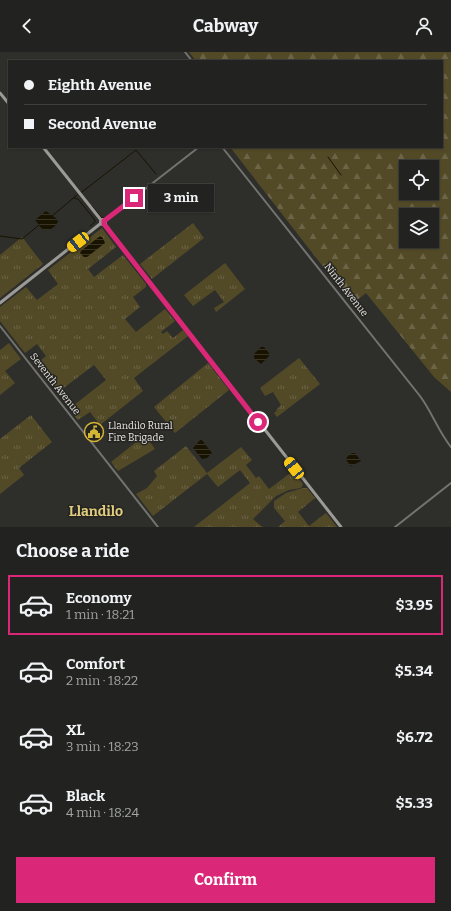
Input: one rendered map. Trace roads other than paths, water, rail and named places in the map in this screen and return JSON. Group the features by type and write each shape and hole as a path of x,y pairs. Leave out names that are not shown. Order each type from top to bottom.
{"main road":[{"path":"0,93 8,103"},
{"path":"44,148 341,527"},
{"path":"0,303 102,222"}],"street":[{"path":"185,52 191,60"},
{"path":"102,222 197,148"},
{"name":"Ninth Avenue","path":"223,148 423,401 442,435 451,447"},
{"name":"Seventh Avenue","path":"0,326 158,527"},
{"path":"395,527 451,483"}],"waterway":[{"path":"82,192 136,150 156,174"},
{"path":"328,157 341,175"},
{"path":"52,216 77,195"},
{"path":"74,198 78,199 95,220 95,222 90,226"},
{"path":"92,206 102,218 104,218"},
{"path":"0,236 22,239 39,225"}],"place":[{"name":"Llandilo Rural Fire Brigade","path":"94,432"}],"district":[{"name":"Llandilo","path":"96,511"}]}
